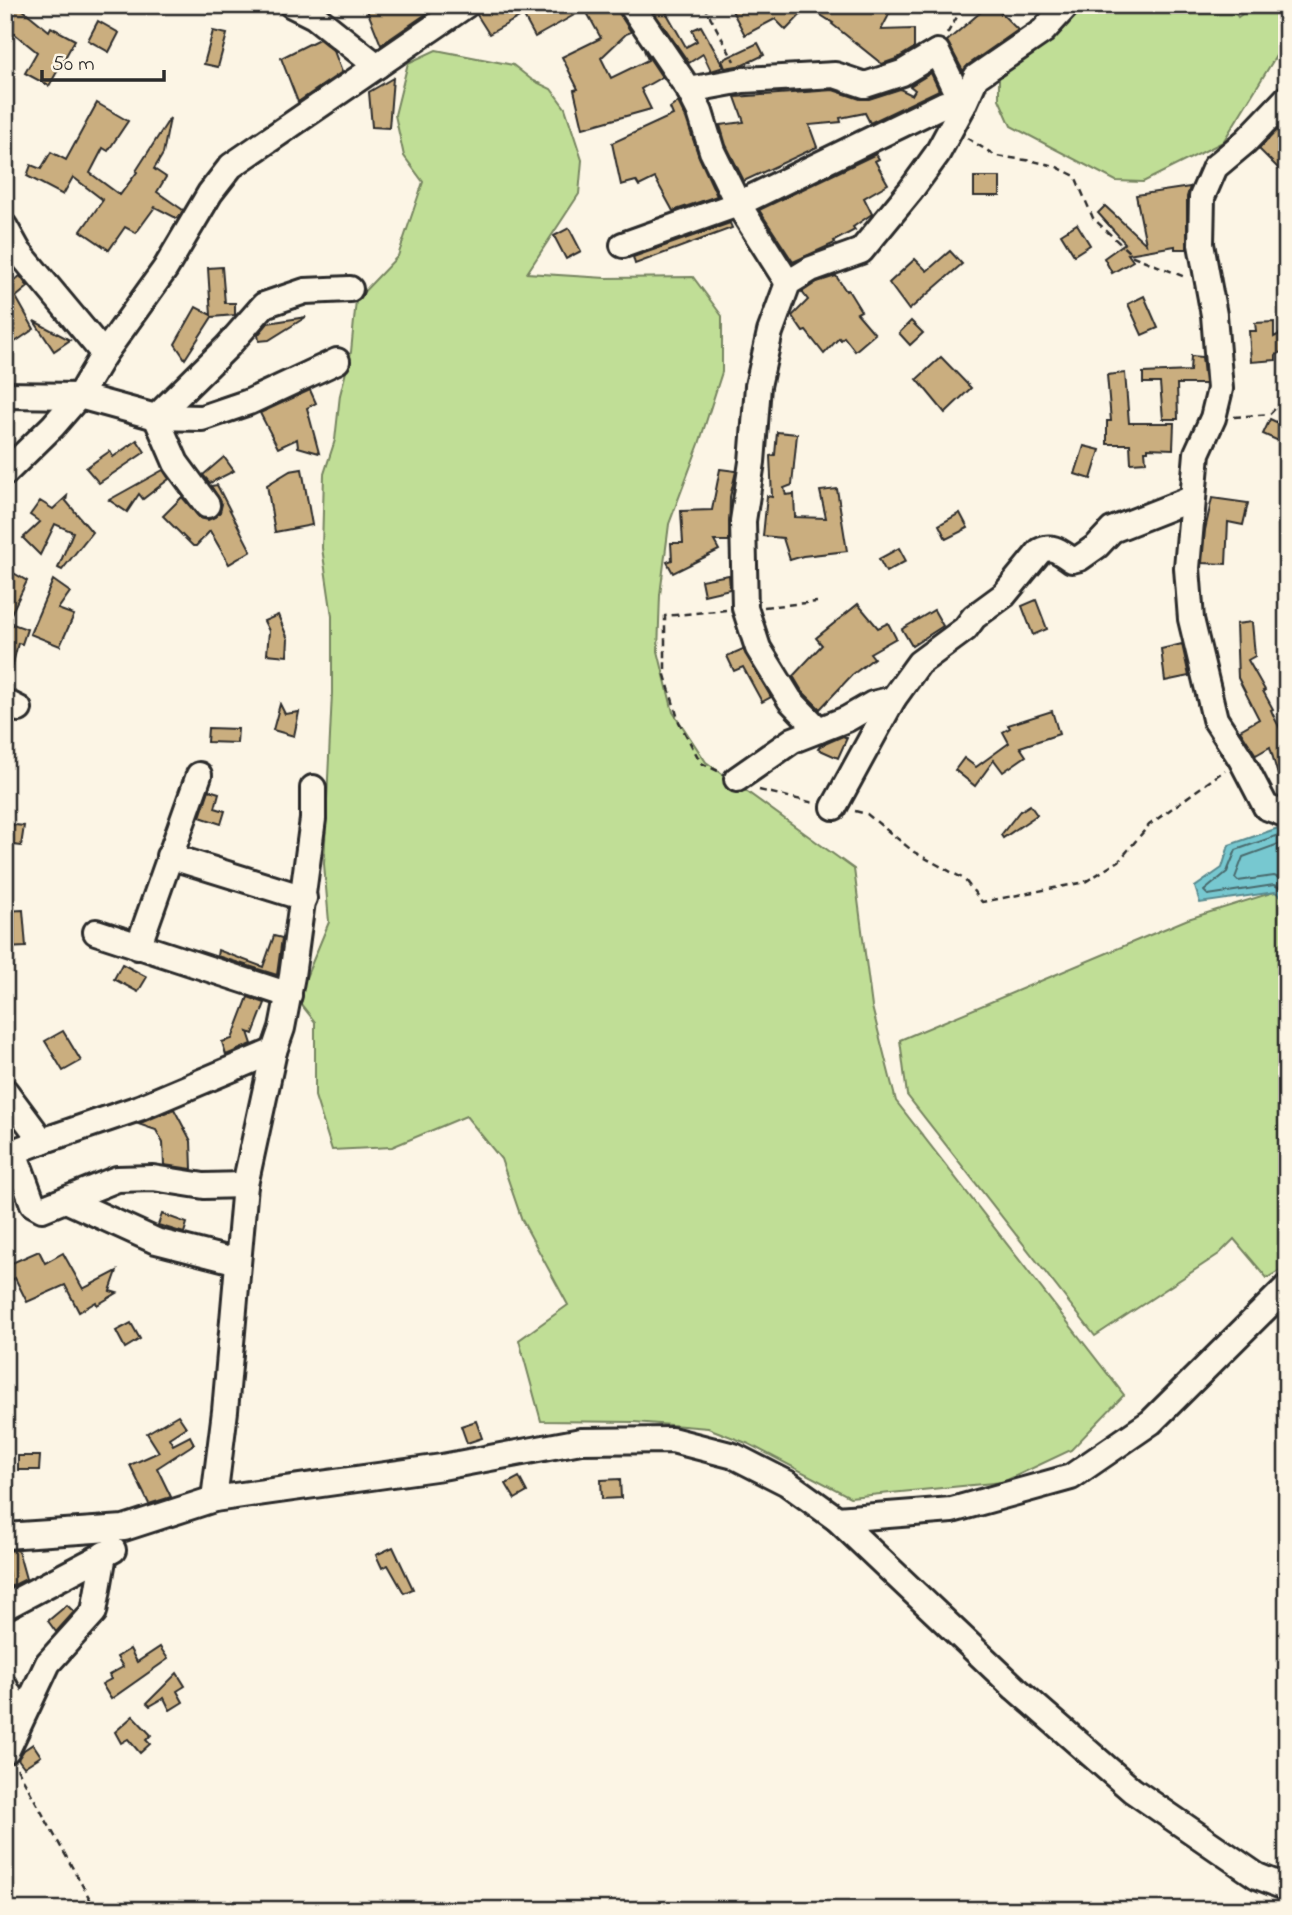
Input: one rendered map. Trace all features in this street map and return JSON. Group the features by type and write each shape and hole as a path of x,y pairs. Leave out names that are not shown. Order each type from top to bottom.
{"street":[{"path":"292,5 314,16 377,66"},
{"path":"631,5 689,90 700,112 712,151 738,204 788,284"},
{"path":"819,730 790,700 758,648 745,608 743,521 752,462 758,386 770,332 788,284 811,269 861,251 911,190 951,129 976,77 1043,31 1067,5"},
{"path":"5,473 79,396 104,354 165,269 210,193 231,166 464,6"},
{"path":"689,90 743,80 835,75 865,86 902,73 937,52 963,106"},
{"path":"1287,98 1246,141 1215,167 1202,197 1201,244 1214,315 1220,389 1213,418 1197,453 1187,568 1191,619 1215,719 1241,759 1266,807 1287,815"},
{"path":"623,245 738,204 944,104 963,106"},
{"path":"5,227 19,252 104,354"},
{"path":"156,417 227,347 264,305 305,291 350,289"},
{"path":"5,395 79,396 156,417 202,418 249,402 337,361"},
{"path":"156,417 176,463 207,505"},
{"path":"834,807 893,699 919,663 965,629 974,617 1004,594 1040,551 1054,549 1072,560 1080,558 1097,546 1112,530 1191,499"},
{"path":"737,779 793,740 873,704 893,699"},
{"path":"138,947 199,775"},
{"path":"5,1606 202,1502 225,1411 245,1185 289,995 304,898 313,819 313,788"},
{"path":"169,856 304,898"},
{"path":"96,932 289,995"},
{"path":"245,1185 204,1186 153,1178 117,1179 42,1209 33,1204 15,1155 18,1150 139,1108 274,1051"},
{"path":"5,1091 42,1142"},
{"path":"66,1200 156,1241 238,1262"},
{"path":"837,1519 952,1510 1072,1476 1151,1422 1287,1287"},
{"path":"5,1536 124,1528 202,1502 442,1467 581,1441 672,1440 734,1456 787,1483 837,1519 1015,1688 1132,1790 1257,1875 1287,1888"},
{"path":"7,1750 48,1663 94,1612 104,1554"},
{"path":"5,1687 21,1716"}],"path":[{"path":"704,5 743,80"},
{"path":"937,52 964,5"},
{"path":"951,129 996,156 1044,163 1074,176 1093,218 1133,256 1188,278"},
{"path":"1213,418 1270,414 1287,396"},
{"path":"817,602 664,616 665,675 679,722 701,763 753,789 867,814 914,852 964,879 982,902 1085,882 1119,861 1149,825 1241,759"},
{"path":"7,1750 96,1910"}],"green space":[{"path":"1075,5 1230,5 1238,17 1246,11 1245,5 1287,5 1287,38 1223,142 1143,182 1116,181 1011,126 999,99 999,70"},
{"path":"436,50 513,65 532,80 551,89 565,108 582,160 579,194 527,273 606,278 693,277 722,316 722,372 669,524 660,595 658,651 673,712 706,762 854,869 872,1007 896,1101 1124,1395 1071,1450 1003,1482 850,1497 749,1444 708,1428 634,1422 541,1421 519,1340 568,1305 522,1220 501,1159 466,1116 392,1147 332,1150 315,1096 315,1022 297,999 329,922 324,864 332,693 332,616 322,548 324,474 335,440 340,395 351,352 356,300 398,256 423,182 404,156 395,115 408,63"},
{"path":"1281,890 1287,893 1287,1266 1267,1278 1234,1239 1219,1254 1095,1336 907,1095 900,1040 1188,919"}],"water":[{"path":"1287,825 1287,900 1275,892 1200,903 1195,887 1222,868 1229,845"}],"building":[{"path":"17,5 49,31 51,27 75,40 49,86 25,73 37,52 5,26"},
{"path":"365,5 439,5 381,45"},
{"path":"481,5 616,5 631,32 601,58 611,78 648,60 644,50 662,77 641,89 651,109 583,128 574,90 578,89 562,57 601,38 585,9 535,37 523,15 489,34 477,15"},
{"path":"649,5 662,5 686,47 697,41 692,30 701,26 724,67 711,71 703,54 689,63"},
{"path":"729,5 879,5 891,11 881,30 914,29 914,48 882,64 833,23 808,7 786,30 775,19 745,35"},
{"path":"989,5 993,5 1018,30 963,71 947,41"},
{"path":"98,21 119,33 109,52 88,40"},
{"path":"213,31 227,34 218,67 204,64"},
{"path":"319,39 334,51 342,72 298,102 281,58"},
{"path":"758,43 764,55 743,65 725,68 722,60"},
{"path":"931,73 939,90 870,123 865,113 840,118 841,122 809,125 817,147 744,181 726,145 720,125 744,122 735,97 833,90 860,99 869,99 900,89 912,95 915,90 910,86"},
{"path":"393,78 389,128 372,127 369,92"},
{"path":"678,102 717,196 673,211 655,178 639,186 636,181 621,185 612,143 673,115 670,108"},
{"path":"97,103 128,121 108,151 103,148 90,173 120,195 170,118 163,154 154,169 166,177 157,192 183,210 178,219 155,207 136,233 125,227 109,250 81,231 103,200 73,177 63,195 27,176 31,165 41,169 51,152 66,160"},
{"path":"1287,120 1287,163 1280,170 1259,149"},
{"path":"876,154 879,159 875,161 888,184 864,198 872,214 853,227 855,230 834,241 835,243 793,262 759,210"},
{"path":"974,177 1000,177 1000,196 974,196"},
{"path":"1190,187 1187,197 1187,249 1175,249 1175,246 1128,254 1133,261 1112,273 1104,258 1125,243 1098,213 1105,206 1146,244 1136,195"},
{"path":"730,223 732,228 635,264 633,257"},
{"path":"1077,224 1090,245 1074,255 1061,234"},
{"path":"569,228 581,251 566,259 554,236"},
{"path":"950,251 962,264 909,310 889,283 915,259 927,271"},
{"path":"5,267 15,280 20,276 28,287 16,297 34,329 15,342 5,339"},
{"path":"222,267 225,303 235,303 235,315 212,317 185,359 175,344 196,307 211,315 208,268"},
{"path":"836,276 861,311 857,313 875,334 855,351 844,337 841,340 839,338 824,354 792,316 808,300 802,292 817,282"},
{"path":"1144,296 1158,328 1142,335 1128,304"},
{"path":"306,317 269,340 259,341 258,335 268,323"},
{"path":"34,321 70,340 54,351"},
{"path":"911,321 923,333 910,345 899,333"},
{"path":"1274,322 1274,337 1287,330 1287,349 1276,355 1276,360 1251,362 1249,331 1256,331 1255,323"},
{"path":"1191,356 1202,357 1205,384 1177,384 1178,419 1163,419 1160,383 1143,383 1143,373 1190,371"},
{"path":"941,357 971,388 945,413 917,379"},
{"path":"1125,373 1129,423 1174,423 1173,449 1148,448 1148,451 1145,451 1146,462 1131,463 1130,444 1107,444 1107,421 1111,421 1107,375"},
{"path":"310,390 316,403 307,408 319,453 298,447 297,439 278,448 260,413"},
{"path":"1270,419 1287,427 1281,442 1263,434"},
{"path":"777,432 797,434 792,485 784,488 786,495 794,494 795,517 826,518 820,491 837,489 847,551 790,560 783,538 763,536 767,496 772,497 770,456 775,455"},
{"path":"137,440 145,452 99,483 86,468 110,451 113,457"},
{"path":"1084,446 1100,450 1091,479 1075,474"},
{"path":"224,457 234,471 210,483 203,475"},
{"path":"302,469 312,525 275,532 267,485 290,471"},
{"path":"720,469 736,471 730,497 729,541 714,541 719,550 673,573 667,562 672,560 671,543 683,543 681,511 712,510"},
{"path":"163,470 169,479 143,499 139,494 127,512 109,500"},
{"path":"217,485 251,551 229,564 210,531 193,546 163,516 182,497 200,518 208,520 215,517 222,504 211,486"},
{"path":"67,496 66,501 92,532 62,570 58,568 73,532 55,524 40,555 23,538 40,522 30,515 40,501 53,509"},
{"path":"1212,498 1248,503 1243,525 1228,522 1226,564 1202,563"},
{"path":"960,513 968,528 946,539 939,525"},
{"path":"899,548 906,561 886,572 879,559"},
{"path":"5,568 27,581 7,622 27,629 22,644 18,643 10,676 5,676"},
{"path":"729,575 730,589 704,595 701,580"},
{"path":"53,580 70,592 58,609 74,615 60,646 30,634"},
{"path":"1036,600 1047,629 1033,635 1022,606"},
{"path":"858,604 878,628 888,623 896,638 870,653 874,658 852,675 820,709 802,691 793,676 822,645 816,638"},
{"path":"934,610 943,626 912,646 902,629"},
{"path":"278,615 288,639 287,656 267,654 269,631 264,621"},
{"path":"1252,622 1255,656 1248,660 1265,690 1263,691 1273,709 1271,710 1287,741 1287,793 1283,793 1270,747 1256,755 1240,730 1259,719 1238,678 1236,624"},
{"path":"1182,644 1189,676 1165,681 1161,649"},
{"path":"743,649 771,697 762,702 743,667 734,671 727,656"},
{"path":"280,704 285,714 299,712 294,736 273,730"},
{"path":"1052,711 1059,734 1020,747 1026,756 1003,772 994,760 975,786 955,770 964,758 976,767 1009,743 1003,732 1010,728 1008,725"},
{"path":"208,728 238,729 237,743 207,742"},
{"path":"843,736 847,738 838,758 818,749 820,746"},
{"path":"209,790 219,793 215,808 225,811 221,824 200,817"},
{"path":"1030,805 1037,815 1003,838 1001,835 1019,812"},
{"path":"5,824 24,826 21,846 5,844"},
{"path":"23,910 26,947 5,948 5,911"},
{"path":"274,936 282,938 277,975 217,956 218,950 263,967"},
{"path":"122,964 147,977 138,992 114,979"},
{"path":"248,997 265,1003 253,1034 248,1032 252,1044 226,1055 222,1042 232,1039"},
{"path":"63,1031 81,1061 63,1071 45,1041"},
{"path":"174,1109 191,1141 192,1169 164,1165 163,1143 156,1130 138,1124"},
{"path":"162,1214 187,1223 184,1233 158,1225"},
{"path":"39,1251 45,1263 63,1253 83,1289 117,1271 110,1291 117,1293 79,1312 65,1285 27,1302 15,1278 12,1280 5,1266"},
{"path":"131,1323 140,1339 125,1348 116,1331"},
{"path":"178,1415 186,1427 169,1438 173,1445 190,1436 194,1444 157,1468 171,1497 149,1504 130,1465 159,1452 147,1433"},
{"path":"476,1421 482,1438 467,1443 461,1426"},
{"path":"18,1456 40,1456 39,1470 18,1470"},
{"path":"519,1477 527,1492 515,1499 506,1484"},
{"path":"620,1479 621,1498 602,1499 601,1480"},
{"path":"393,1547 413,1589 404,1593 388,1565 382,1568 376,1555"},
{"path":"18,1550 26,1579 10,1587 6,1551"},
{"path":"67,1605 74,1612 56,1632 48,1621"},
{"path":"160,1647 168,1659 111,1699 102,1684 111,1679 109,1675 123,1667 117,1657 130,1649 137,1662"},
{"path":"177,1673 185,1686 177,1691 183,1702 170,1710 164,1698 150,1706 147,1703"},
{"path":"133,1716 151,1735 146,1740 150,1744 140,1753 128,1739 121,1743 115,1732"},
{"path":"33,1744 41,1756 24,1767 18,1759 24,1750"}]}
